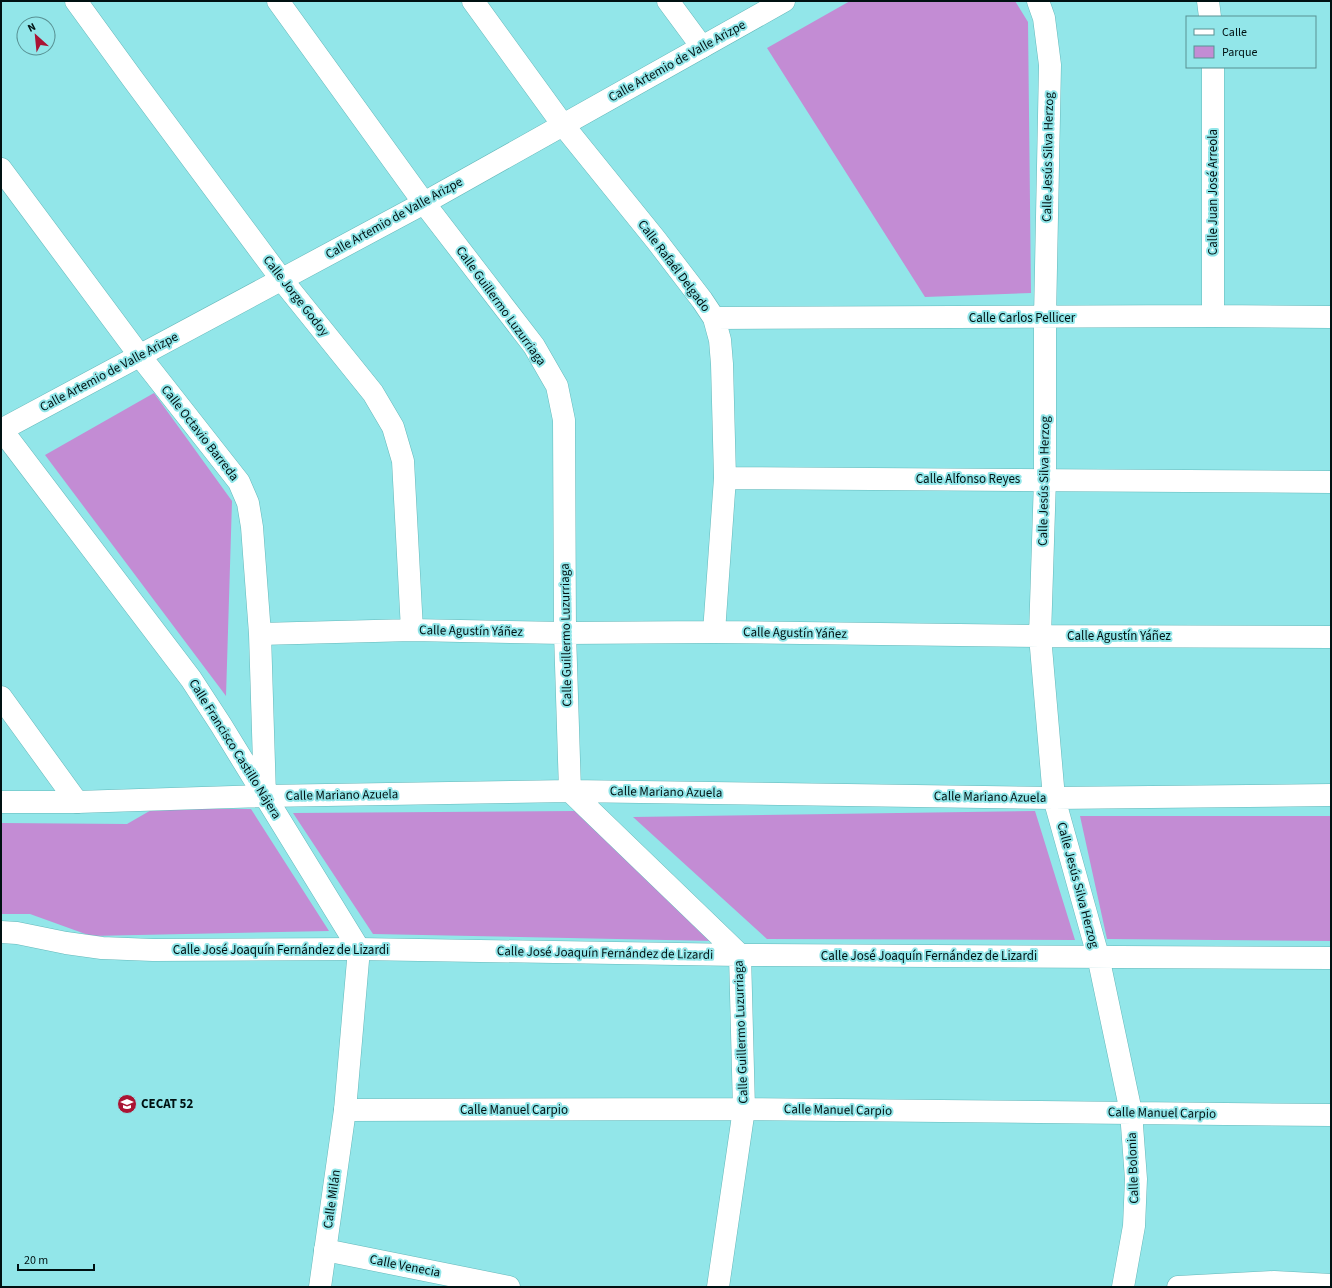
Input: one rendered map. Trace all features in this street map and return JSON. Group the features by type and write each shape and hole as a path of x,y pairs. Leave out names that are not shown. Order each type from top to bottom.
{"street":[{"name":"Calle Jorge Godoy","path":"76,1 282,280 373,393 393,427 403,461 412,630"},
{"name":"Calle Guillermo Luzurriaga","path":"278,1 424,203 534,346 557,386 564,420 565,633 570,791 740,955 744,1109 718,1287"},
{"name":"Calle Rafaél Delgado","path":"473,1 563,125 656,240 714,318 720,340 722,356 725,478 714,632"},
{"path":"668,1 702,47"},
{"name":"Calle Artemio de Valle Arizpe","path":"1,430 424,203 784,1"},
{"name":"Calle Jesús Silva Herzog","path":"1038,1 1044,18 1050,65 1045,318 1045,479 1040,636 1054,798 1098,956"},
{"path":"1208,1 1210,16"},
{"name":"Calle Juan José Arreola","path":"1213,68 1213,316"},
{"name":"Calle Octavio Barreda","path":"1,169 140,356 239,482 248,503 252,527 260,634 264,796"},
{"name":"Calle Carlos Pellicer","path":"714,318 1331,317"},
{"name":"Calle Francisco Castillo Nájera","path":"1,430 191,679 359,949"},
{"name":"Calle Alfonso Reyes","path":"725,478 1331,482"},
{"name":"Calle Agustín Yáñez","path":"260,634 412,630 565,633 714,632 1040,636 1331,637"},
{"path":"1,697 77,802"},
{"name":"Calle Mariano Azuela","path":"1,802 77,802 264,796 570,791 1054,798 1331,795"},
{"name":"Calle José Joaquín Fernández de Lizardi","path":"1,932 17,933 66,943 102,948 153,950 359,949 740,955 1331,958"},
{"path":"345,1110 359,949"},
{"name":"Calle Bolonia","path":"1098,956 1131,1112 1136,1179 1134,1226 1123,1287"},
{"name":"Calle Manuel Carpio","path":"345,1110 744,1109 1331,1115"},
{"name":"Calle Milán","path":"320,1287 345,1110"},
{"name":"Calle Venecia","path":"325,1250 509,1287"},
{"path":"1178,1287 1274,1282 1330,1285"}],"green space":[{"path":"850,1 1015,1 1028,22 1031,293 925,297 767,48"},
{"path":"154,393 232,501 226,696 45,455"},
{"path":"153,809 251,809 329,931 91,936 30,914 1,914 1,823 127,824"},
{"path":"576,811 714,941 373,934 293,813"},
{"path":"1035,811 1075,940 767,939 633,817"},
{"path":"1080,816 1331,816 1331,941 1107,939"}],"place":[{"name":"CECAT 52","path":"127,1104"}]}
